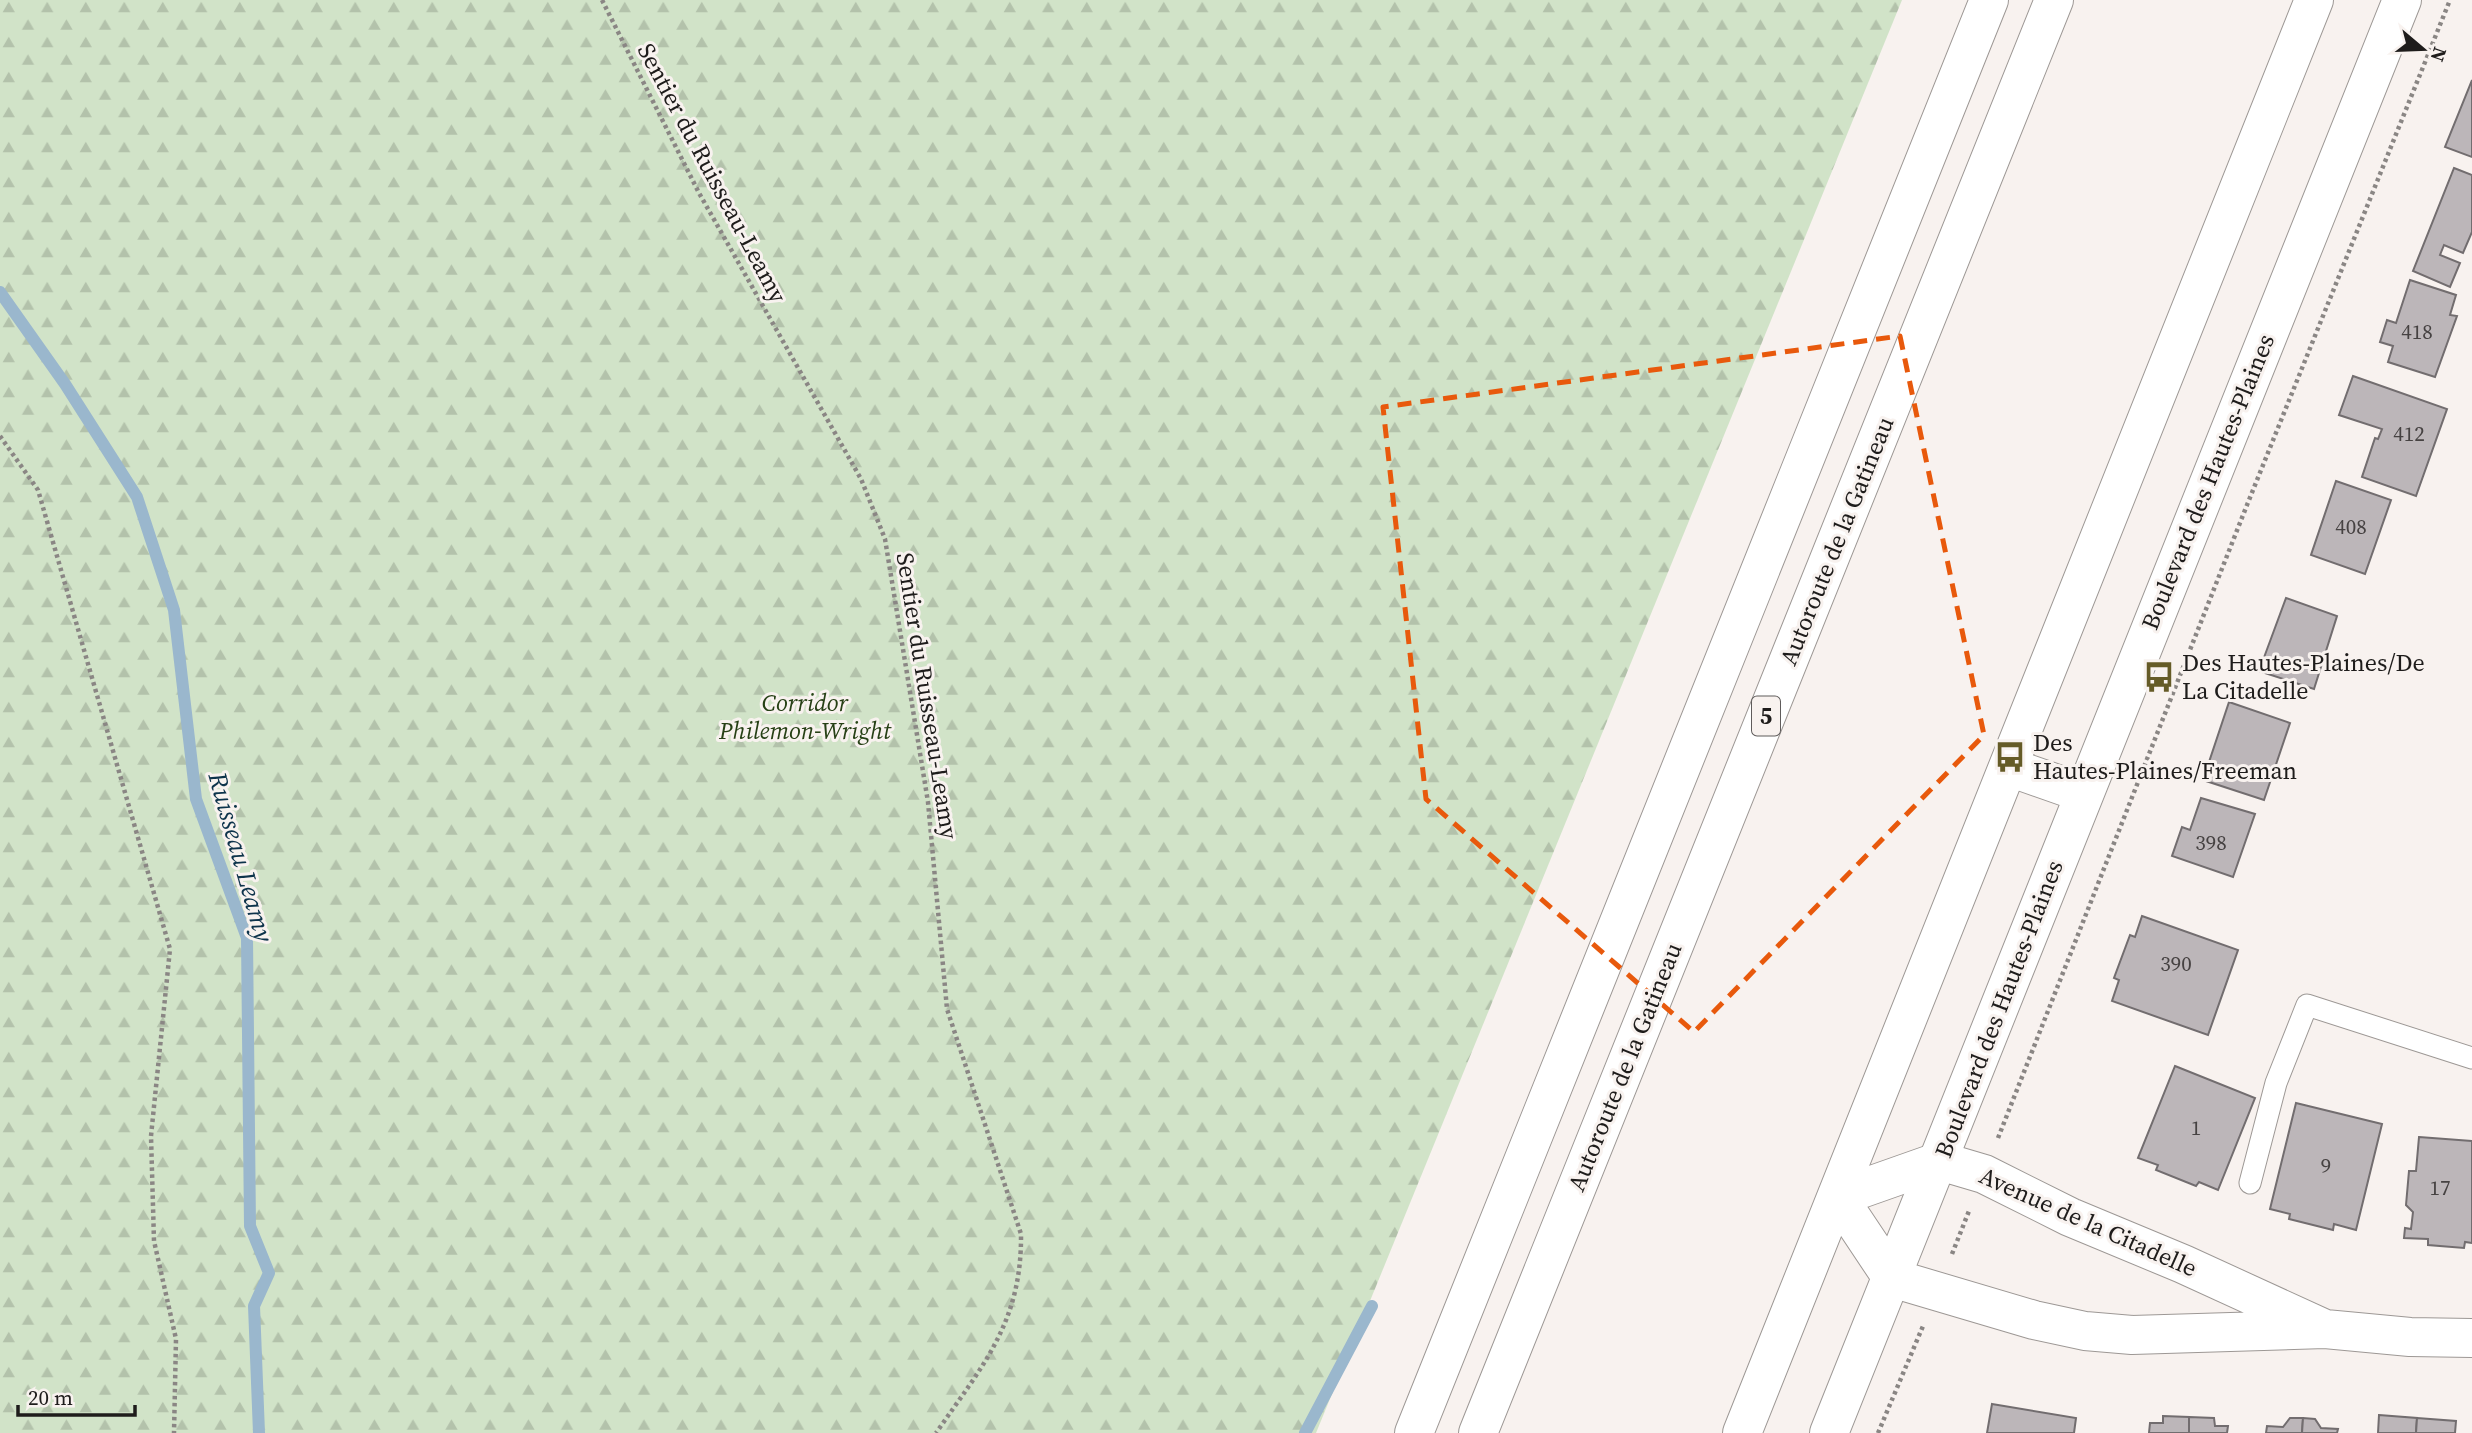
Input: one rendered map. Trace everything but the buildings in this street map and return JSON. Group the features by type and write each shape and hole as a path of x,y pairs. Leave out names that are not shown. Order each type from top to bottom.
{"main road":[{"path":"1415,1433 1989,0"},
{"name":"Autoroute de la Gatineau","path":"1478,1433 2054,0"},
{"path":"1742,1433 2315,0"},
{"name":"Boulevard des Hautes-Plaines","path":"1829,1433 2402,0"},
{"path":"2009,767 2083,793"},
{"path":"1838,1197 1940,1161"},
{"name":"Avenue de la Citadelle","path":"1940,1161 1984,1174 2070,1217 2183,1264 2325,1329"},
{"path":"1838,1197 1892,1278"},
{"name":"Avenue de la Citadelle","path":"1892,1278 2034,1320 2085,1331 2132,1335 2325,1329 2410,1337 2472,1338"}],"lane":[{"path":"2250,1183 2276,1083 2307,1004 2472,1058"}],"path":[{"name":"Sentier du Ruisseau-Leamy","path":"602,0 699,194 861,479 885,539 928,802 947,1009 1021,1234 1021,1265 1014,1301 997,1345 936,1433"},
{"path":"1997,1140 2241,518 2450,0"},
{"path":"0,436 38,489 170,949 151,1136 153,1241 176,1339 174,1433"},
{"path":"1949,1261 1974,1200"},
{"path":"1878,1433 1925,1318"}],"highlighted area":[{"path":"1900,336 1984,735 1694,1032 1426,799 1383,407"}],"green space":[{"name":"Corridor Philemon-Wright","path":"0,0 1902,0 1316,1433 0,1433"}],"waterway":[{"name":"Ruisseau Leamy","path":"0,292 65,384 137,497 174,610 196,799 247,938 250,1226 269,1273 254,1306 259,1433"},
{"path":"1305,1433 1372,1306"}],"place":[{"name":"Des Hautes-Plaines/De La Citadelle","path":"2159,677"},
{"name":"Des Hautes-Plaines/Freeman","path":"2010,757"}]}
